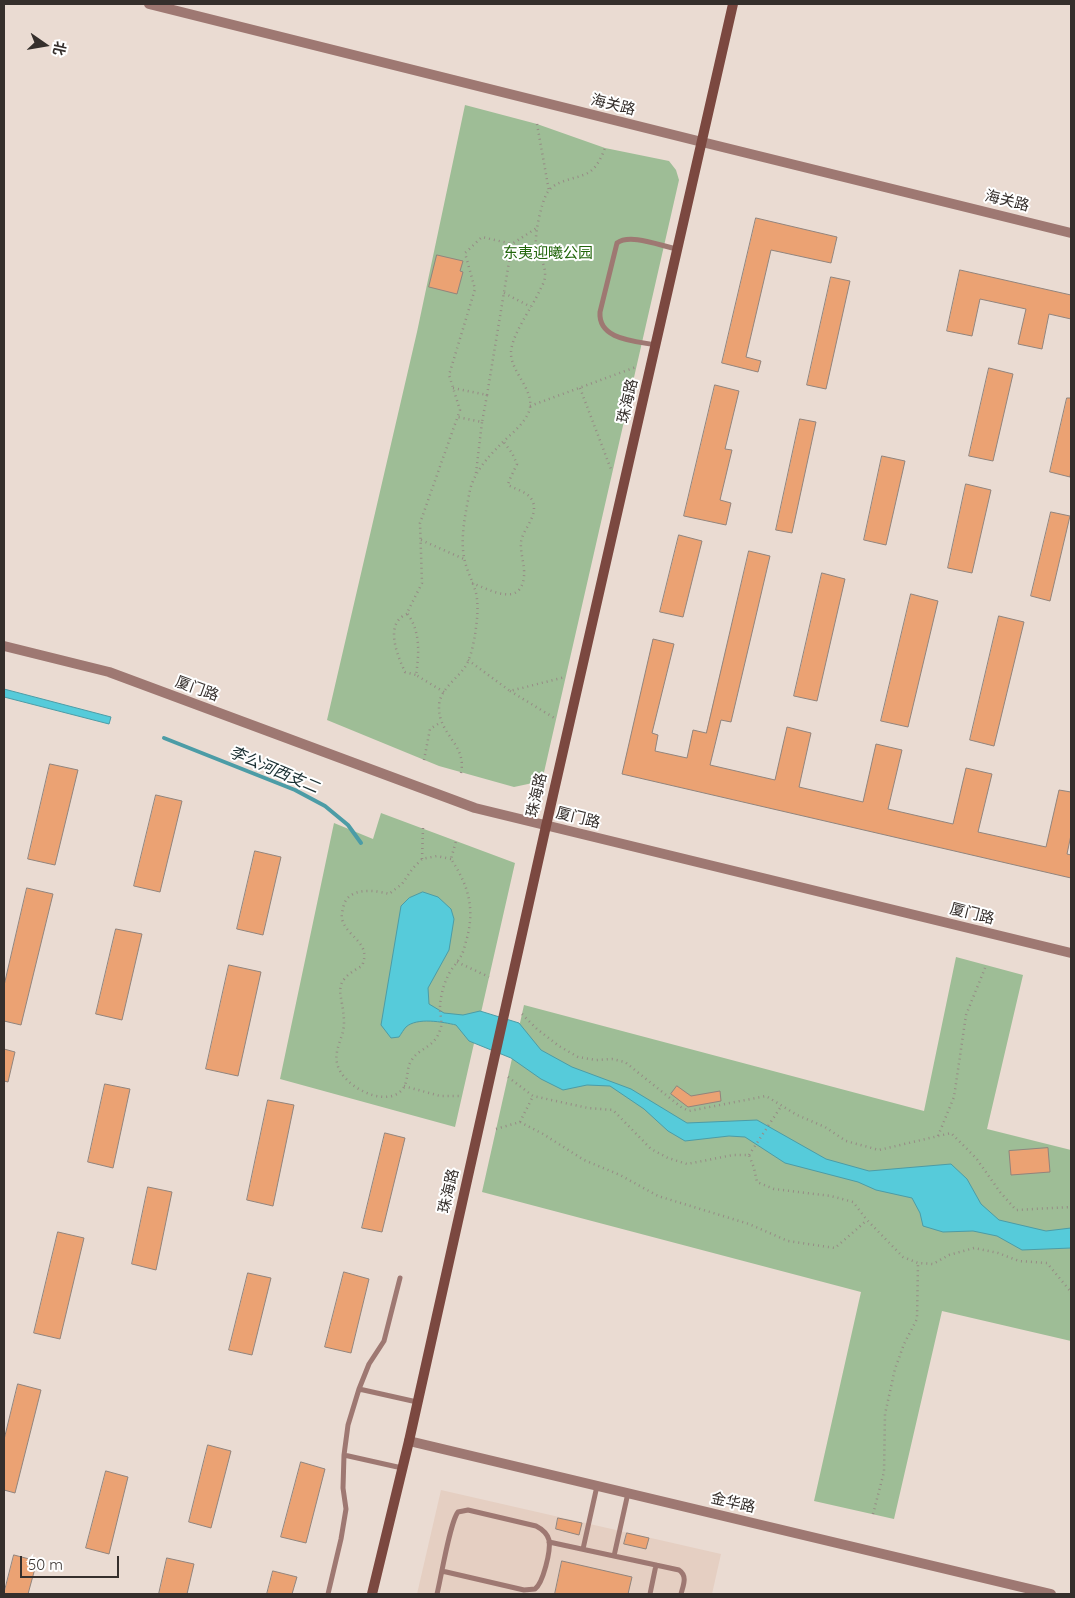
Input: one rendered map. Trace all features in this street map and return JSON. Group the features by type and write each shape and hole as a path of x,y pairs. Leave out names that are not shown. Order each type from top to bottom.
{"main road":[{"name":"珠海路","path":"372,1594 409,1441 504,1011 733,4"}],"street":[{"name":"海关路","path":"149,4 1071,233"},
{"name":"厦门路","path":"4,646 109,672 474,808 1071,953"},
{"name":"金华路","path":"409,1441 1051,1594"}],"lane":[{"path":"656,345 614,336 602,325 600,319 602,303 614,250 617,243 622,239 630,238 678,250"},
{"path":"328,1594 346,1508 343,1488 344,1455 348,1425 369,1364 384,1342 400,1278"},
{"path":"359,1389 417,1402"},
{"path":"344,1455 402,1468"},
{"path":"583,1549 597,1486"},
{"path":"614,1556 628,1493"},
{"path":"437,1594 442,1571 455,1516 463,1510 536,1526 547,1535 550,1542 542,1581 537,1592 442,1571"},
{"path":"550,1542 682,1572 684,1578 681,1594"},
{"path":"650,1594 656,1565"}],"path":[{"path":"537,124 549,191"},
{"path":"476,475 503,441 527,416 530,406 529,396 513,363 511,354 515,338 545,276 536,244 546,194 564,181 591,171 605,148"},
{"path":"444,692 416,676 404,672 399,659 393,630 400,616 407,614 422,583 420,523 460,410 449,375 475,289 465,253 482,237 512,244 538,227"},
{"path":"461,773 463,761 461,754 441,722 439,700 466,666 478,617 476,594 464,560 464,529 471,488 476,475 482,422 512,244"},
{"path":"504,294 531,307"},
{"path":"530,406 636,367"},
{"path":"453,388 487,395"},
{"path":"580,388 612,472"},
{"path":"457,417 482,422"},
{"path":"472,583 502,595 514,594 522,587 524,575 521,540 533,515 533,503 527,494 508,485 508,481 517,464 503,441"},
{"path":"421,540 464,560"},
{"path":"407,614 413,621 419,650 416,676"},
{"path":"468,660 510,690 556,719"},
{"path":"510,690 566,677"},
{"path":"424,760 430,729 441,722"},
{"path":"422,828 422,859"},
{"path":"451,859 456,841"},
{"path":"436,856 451,859 461,874 470,899 470,924 462,954 446,978 440,1006 441,1029 433,1044 415,1055 409,1064 407,1080 402,1090 395,1095 385,1097 373,1096 361,1091 350,1082 340,1071 337,1063 337,1051 344,1030 344,1011 340,993 342,981 362,966 364,957 362,944 347,930 342,919 346,900 352,895 360,891 388,894 402,884 422,859 436,856"},
{"path":"457,962 489,977"},
{"path":"938,1136 954,1097 966,1015 985,968"},
{"path":"522,1014 537,1029 559,1046 578,1057 596,1060 612,1059 625,1062 689,1111 766,1096 797,1115 825,1127 846,1141 878,1150 950,1134 976,1158 1000,1192 1016,1210 1071,1207"},
{"path":"508,1077 533,1096 588,1108 613,1110 651,1149 668,1158 687,1164 733,1155 749,1155"},
{"path":"404,1086 440,1096 462,1096"},
{"path":"520,1122 533,1096"},
{"path":"749,1155 782,1105"},
{"path":"496,1129 520,1122 584,1160 620,1174 658,1196 749,1224 788,1241 836,1248 867,1220"},
{"path":"749,1155 757,1182 774,1189 831,1196 852,1202 903,1258 918,1263 932,1264 950,1255 974,1248 998,1253 1019,1261 1047,1263 1071,1292"},
{"path":"873,1514 884,1472 884,1414 898,1360 904,1344 918,1319 918,1263"}],"shaded area":[{"path":"441,1490 721,1554 712,1594 417,1594"}],"green space":[{"name":"东夷迎曦公园","path":"465,105 537,124 605,148 669,161 676,170 679,180 542,781 514,787 439,766 327,720 417,332"},
{"path":"381,813 515,863 455,1127 280,1079 334,823 373,839"},
{"path":"956,957 1023,975 987,1129 1071,1150 1071,1341 942,1311 894,1519 814,1501 861,1292 482,1192 524,1005 924,1111"}],"water":[{"path":"4,689 111,717 109,724 4,697"},
{"path":"423,892 438,897 451,909 454,919 449,950 428,988 429,1004 444,1013 463,1015 480,1011 519,1023 541,1050 572,1067 631,1089 687,1123 757,1120 826,1159 869,1171 951,1164 967,1179 981,1204 999,1220 1046,1231 1071,1228 1071,1248 1022,1250 997,1236 973,1231 943,1232 923,1226 920,1213 912,1198 876,1190 858,1182 785,1163 745,1137 729,1136 685,1141 668,1131 644,1109 610,1086 587,1085 563,1090 541,1079 511,1058 469,1041 456,1025 430,1021 417,1022 406,1027 399,1037 391,1038 381,1025 401,906 409,898"}],"building":[{"path":"756,218 837,237 831,263 771,250 746,357 761,361 758,372 722,363"},
{"path":"437,255 463,261 460,271 463,272 457,294 429,287"},
{"path":"960,270 1071,295 1071,319 1049,314 1042,349 1018,344 1026,309 980,299 972,336 947,331"},
{"path":"831,277 850,281 826,389 807,385"},
{"path":"989,368 1013,374 993,461 969,456"},
{"path":"715,385 739,391 725,449 732,450 720,500 731,503 726,525 684,516"},
{"path":"1067,398 1071,398 1070,477 1050,472"},
{"path":"800,419 816,422 792,533 776,530"},
{"path":"882,456 905,461 886,545 864,540"},
{"path":"966,484 991,490 972,573 948,568"},
{"path":"1051,512 1070,516 1050,601 1031,596"},
{"path":"679,535 702,541 683,617 660,612"},
{"path":"749,551 770,556 731,722 721,720 710,765 775,780 787,727 811,733 799,787 863,802 876,744 902,750 888,809 953,824 966,768 992,774 978,832 1046,847 1059,790 1071,792 1071,835 1067,854 1071,855 1071,878 622,774 653,639 674,644 652,733 658,735 655,751 687,758 693,730 706,733"},
{"path":"822,573 845,579 817,701 794,696"},
{"path":"911,594 938,601 908,727 881,721"},
{"path":"999,616 1024,622 994,746 970,740"},
{"path":"50,764 78,770 55,865 28,859"},
{"path":"156,795 182,801 160,892 134,886"},
{"path":"255,851 281,857 263,935 237,929"},
{"path":"27,888 53,894 21,1025 4,1021 4,986"},
{"path":"116,929 142,934 122,1020 96,1014"},
{"path":"229,965 261,972 238,1076 206,1069"},
{"path":"4,1049 15,1052 8,1082 4,1081"},
{"path":"105,1084 130,1089 113,1168 88,1162"},
{"path":"677,1086 691,1096 720,1091 721,1101 688,1107 671,1094"},
{"path":"268,1100 294,1105 273,1206 247,1200"},
{"path":"385,1133 405,1138 382,1232 362,1228"},
{"path":"1048,1148 1050,1172 1011,1175 1009,1151"},
{"path":"148,1187 172,1192 156,1270 132,1264"},
{"path":"58,1232 84,1238 60,1339 34,1333"},
{"path":"344,1272 369,1279 351,1353 325,1347"},
{"path":"248,1273 271,1278 252,1355 229,1350"},
{"path":"18,1384 41,1390 15,1493 4,1490 4,1440"},
{"path":"208,1445 231,1451 211,1528 189,1522"},
{"path":"301,1462 325,1469 306,1543 281,1537"},
{"path":"106,1471 128,1477 109,1554 86,1548"},
{"path":"558,1518 582,1523 579,1535 556,1529"},
{"path":"627,1533 649,1538 646,1549 624,1544"},
{"path":"14,1555 37,1561 28,1594 4,1594"},
{"path":"167,1558 194,1564 187,1594 159,1594"},
{"path":"562,1561 632,1577 628,1594 555,1594"},
{"path":"273,1571 297,1577 292,1594 267,1594"}],"waterway":[{"name":"李公河西支二","path":"164,738 295,790 325,806 348,825 361,843"}]}
